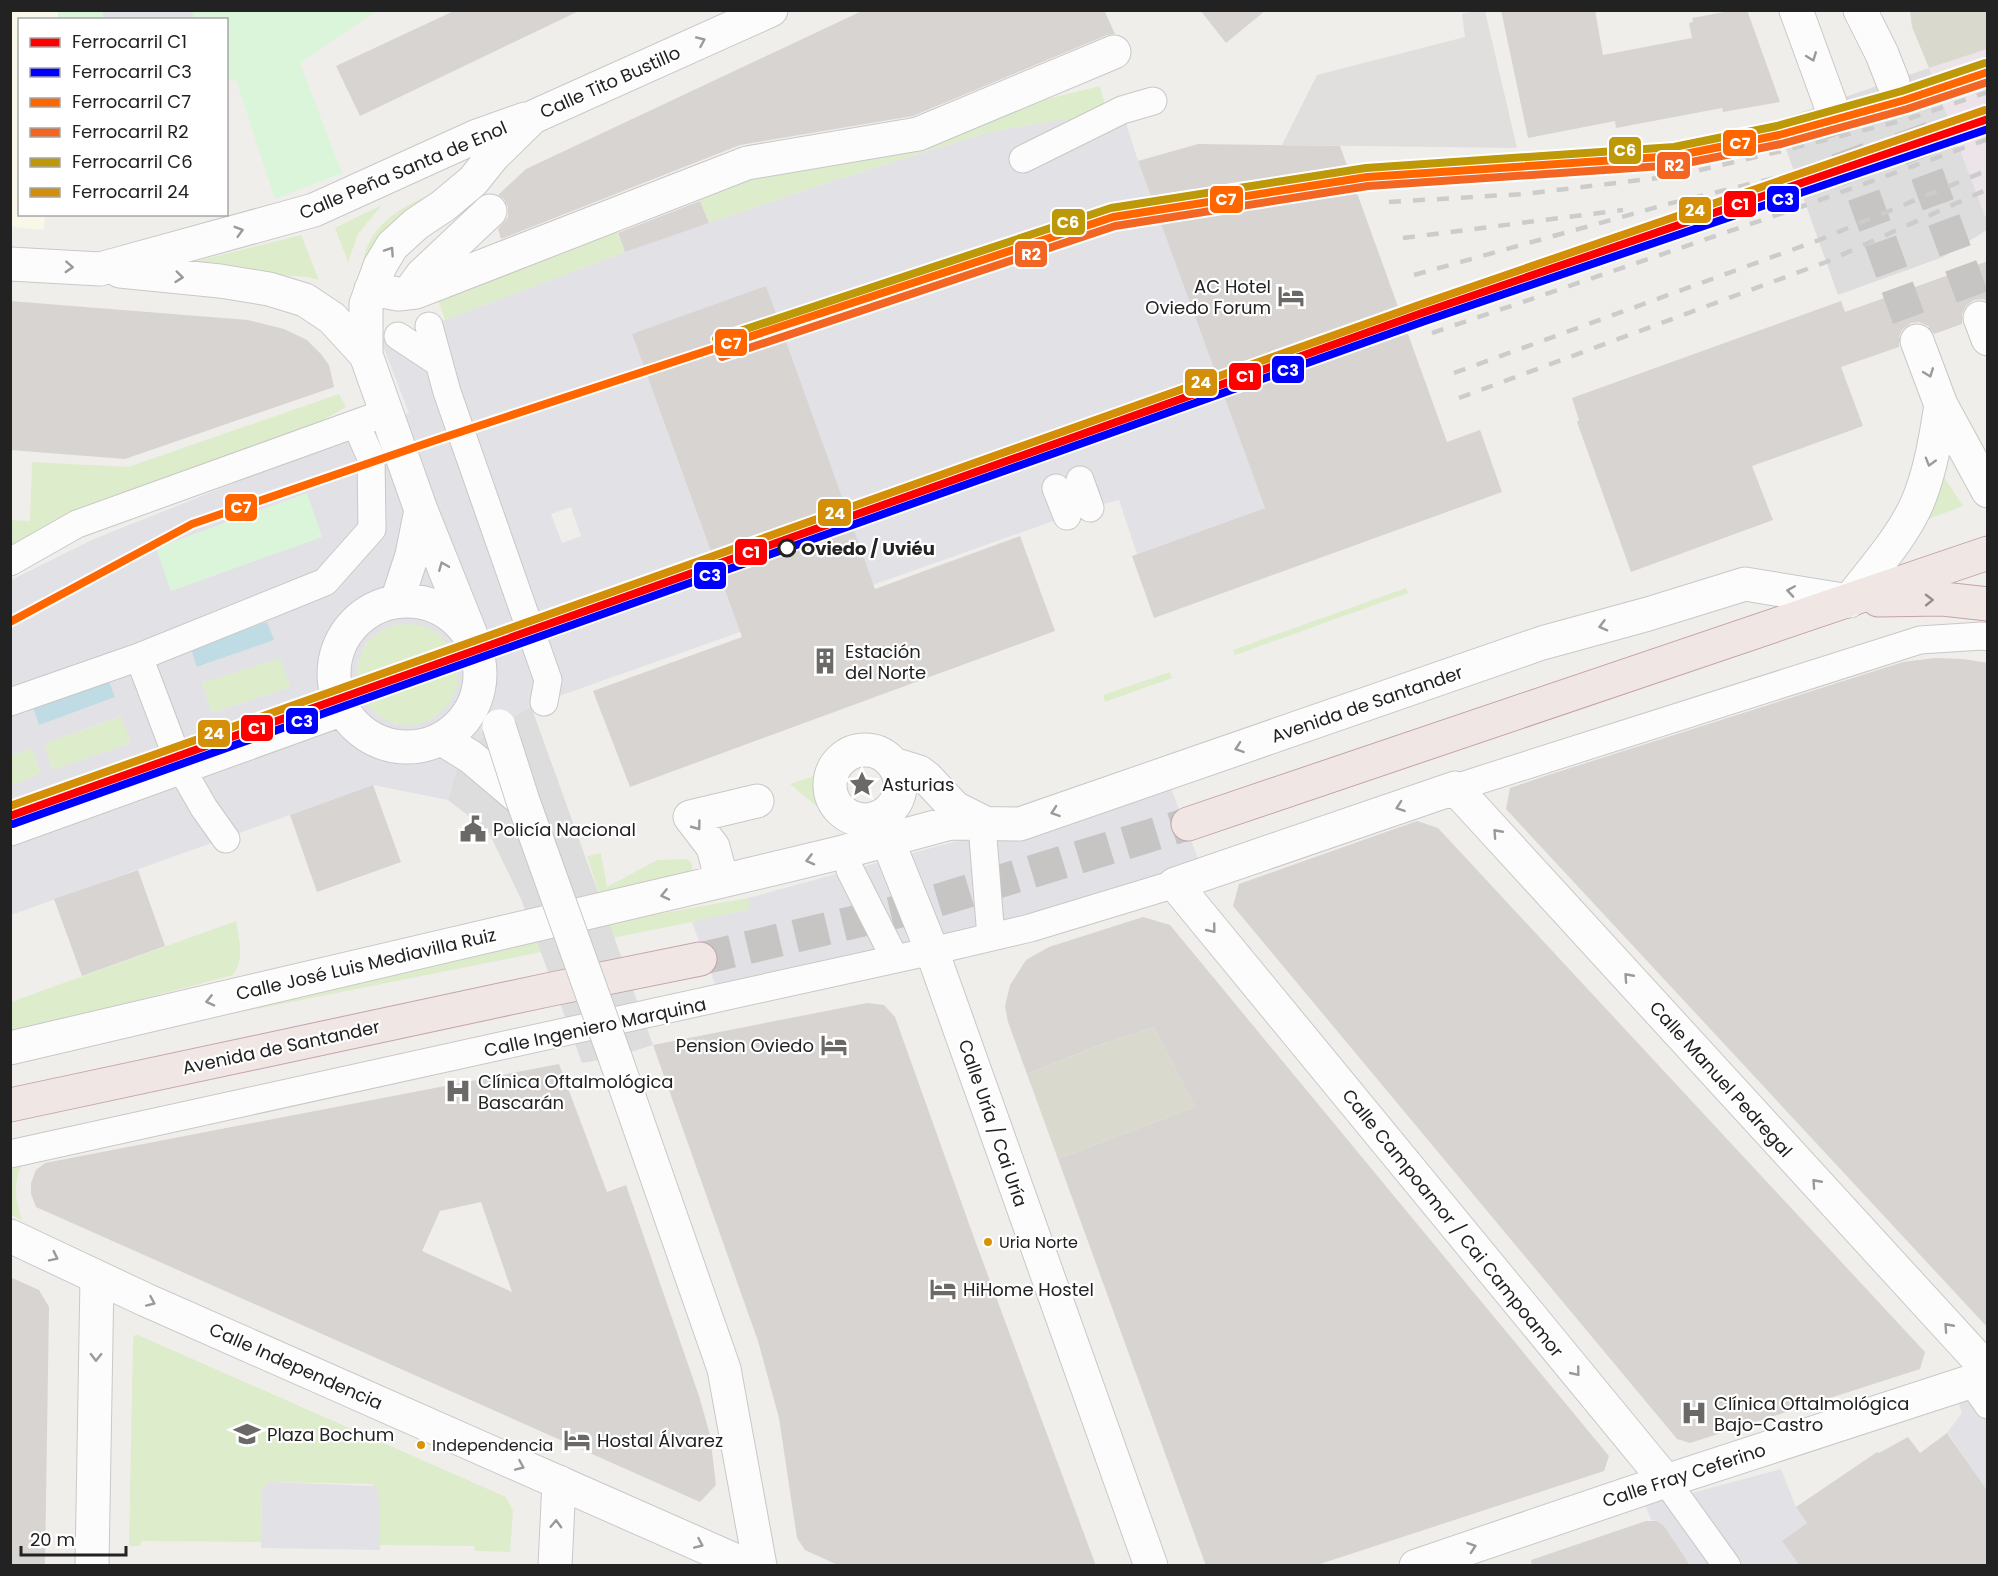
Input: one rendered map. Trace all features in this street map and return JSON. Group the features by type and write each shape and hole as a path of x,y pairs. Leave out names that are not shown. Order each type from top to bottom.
{"highway":[{"name":"Avenida de Santander","path":"1188,824 1988,553"},
{"path":"1849,601 1942,600 1988,604"},
{"name":"Avenida de Santander","path":"10,1105 700,959"}],"street":[{"name":"Calle Tito Bustillo","path":"366,355 366,304 380,267 392,246 416,224 443,206 473,181 493,156 533,117 771,10"},
{"path":"1796,10 1830,103"},
{"path":"1860,10 1888,68 1881,10"},
{"path":"371,289 409,294 747,163 918,134 1114,52"},
{"path":"1023,159 1122,110 1153,101"},
{"name":"Calle Peña Santa de Enol","path":"100,269 314,210 477,136 533,117"},
{"path":"409,294 422,275 490,211"},
{"name":"Calle Peña Santa de Enol","path":"10,264 100,269 220,281 269,289 305,300 332,318 366,355"},
{"path":"429,326 447,392 552,693"},
{"path":"398,336 439,363"},
{"path":"1917,341 1941,405 1988,492"},
{"path":"366,355 421,510 476,652 523,801 724,1369 760,1566"},
{"path":"1849,601 1902,530 1919,499 1932,455 1941,405"},
{"path":"10,562 77,524 386,413"},
{"path":"10,702 139,657 326,582 372,529 371,458 356,424"},
{"path":"1068,484 1078,512"},
{"path":"397,601 412,555 421,510"},
{"name":"Avenida de Santander","path":"882,829 950,823 983,830 1020,824 1542,643 1745,584 1849,601"},
{"path":"451,745 477,696 476,652 452,615 429,604 397,601 373,609 349,629 336,652 334,684 343,709 362,732 385,744 417,747 451,745 523,801"},
{"path":"1175,884 1455,788 1920,640 1988,637"},
{"path":"139,657 181,768 204,808 226,839"},
{"path":"10,829 343,709"},
{"path":"893,764 900,777 899,796 882,829 842,813 834,804 829,782 832,770 846,755 854,751 875,751 893,764 919,772 927,778 955,808 983,830 991,937"},
{"name":"Calle Manuel Pedregal","path":"1455,788 1984,1383"},
{"path":"722,881 713,847 690,817 756,801"},
{"name":"Calle José Luis Mediavilla Ruiz","path":"10,1048 843,852 882,829"},
{"name":"Calle Uría / Cai Uría","path":"882,829 932,951 1151,1566"},
{"path":"850,870 895,959"},
{"name":"Calle Ingeniero Marquina","path":"10,1154 932,951 1030,928 1175,884"},
{"name":"Calle Campoamor / Cai Campoamor","path":"1175,884 1666,1481 1727,1566"},
{"name":"Calle Independencia","path":"10,1236 97,1278 748,1566"},
{"path":"92,1566 97,1278"},
{"name":"Calle Fray Ceferino","path":"1416,1566 1666,1481 1984,1383"},
{"path":"555,1566 559,1482"}],"shaded area":[{"path":"10,11 58,11 58,18 18,18 18,216 45,216 44,230 11,227"},
{"path":"103,11 192,11 194,18 103,18"},
{"path":"1485,11 1517,148 1282,145 1317,75 1465,37 1462,14"},
{"path":"1910,11 1987,11 1987,49 1929,68 1912,27"},
{"path":"1987,49 1987,221 1929,68"},
{"path":"1122,110 1138,161 1265,508 1137,554 1119,500 1090,508 531,706 461,752 448,800 373,785 11,915 11,786 41,774 32,748 11,756 11,580 94,539 409,413 381,341 445,320 641,246 827,183 989,132","holes":["632,334 865,562 732,610","307,493 322,537 171,591 156,548","571,507 581,536 562,543 551,514","267,622 273,640 198,667","399,624 420,625 438,633 451,648 458,668 457,687 449,704 434,718 416,725 395,724 377,715 364,701 357,683 358,662 366,644 381,630","280,658 290,687 212,713 202,683","109,681 115,697 39,724 33,708","121,716 131,743 52,770 44,744"]},
{"path":"1169,783 1206,879 723,1006 692,922 750,909 748,898"},
{"path":"1154,1027 1195,1107 1058,1159 1027,1074 1108,1042"},
{"path":"1987,1376 1987,1492 1950,1436 1946,1434 1962,1413 1954,1388"},
{"path":"1781,1469 1796,1507 1807,1523 1782,1541 1800,1565 1691,1565 1664,1526 1651,1520 1640,1489 1666,1481 1692,1493"},
{"path":"269,1482 375,1486 379,1492 380,1550 261,1548 262,1489"}],"green space":[{"path":"58,10 376,11 300,63 342,173 275,199 236,80 228,81 228,18 58,18"},
{"path":"1100,86 1107,113 989,132 709,223 698,196 747,163 1031,103"},
{"path":"438,191 400,217 382,233 362,269 370,240 378,229 399,211"},
{"path":"382,205 358,234 348,262 335,228"},
{"path":"610,216 625,252 445,320 433,285"},
{"path":"301,235 319,280 308,277 168,268"},
{"path":"339,394 346,407 307,429 11,547 11,520 30,521 32,462 128,467"},
{"path":"1940,471 1963,506 1923,521"},
{"path":"307,493 323,537 171,591 156,548"},
{"path":"1406,588 1408,593 1235,655 1233,650"},
{"path":"408,623 427,627 444,638 455,655 459,674 455,693 444,710 427,721 408,725 389,721 372,710 361,693 357,674 361,655 372,638 389,627"},
{"path":"280,657 290,687 212,713 202,683"},
{"path":"1170,672 1172,678 1105,702 1103,695"},
{"path":"122,716 131,743 52,771 44,744"},
{"path":"32,748 41,775 11,786 11,756"},
{"path":"820,774 826,799 841,820 839,825 790,784"},
{"path":"601,853 607,887 657,860 687,859 692,863 692,870 686,877 601,900 587,856"},
{"path":"748,898 751,909 692,922 81,1044 512,940"},
{"path":"236,921 240,956 233,975 11,1034 11,1002"},
{"path":"10,1160 23,1162 16,1191 22,1220 11,1215"},
{"name":"Plaza Bochum","path":"135,1335 506,1497 513,1511 510,1552 475,1551 474,1546 379,1545 379,1492 372,1484 269,1482 262,1489 261,1542 141,1541 140,1546 129,1546 133,1338"}],"water":[{"path":"267,622 274,640 197,667 191,649"},
{"path":"109,681 115,697 39,725 33,708"}],"pier":[{"path":"1929,68 1987,221 1987,230 1943,257 1838,295 1776,121"},
{"path":"531,706 653,1045 615,1057 582,1063 521,899 488,831 448,800 461,752"}],"building":[{"path":"456,10 581,10 360,116 336,66"},
{"path":"864,10 1104,10 1115,34 1107,35 913,116 740,145 501,239 498,229 508,217 508,207 504,199 498,195 526,169"},
{"path":"1200,10 1266,10 1226,43"},
{"path":"1501,10 1595,10 1603,55 1692,38 1689,23 1693,22 1692,18 1747,10 1780,102 1723,112 1722,108 1616,128 1615,121 1528,138"},
{"name":"AC Hotel Oviedo Forum","path":"1198,144 1340,146 1447,442 1480,430 1502,492 1154,618 1132,556 1265,508 1138,161"},
{"path":"700,201 709,223 625,252 618,233"},
{"path":"1988,261 1988,301 1974,300 1966,306 1962,314 1962,324 1934,334 1928,326 1919,322 1911,323 1902,330 1899,347 1841,367 1863,426 1752,466 1773,520 1631,572 1577,422 1579,420 1572,398 1841,301 1845,312"},
{"path":"766,286 875,589 1020,536 1055,631 630,787 593,691 742,637 632,334"},
{"path":"10,301 248,320 284,329 307,340 321,354 329,365 334,387 125,459 10,450"},
{"path":"1935,658 1988,663 1988,1328 1506,809 1510,788 1903,662"},
{"path":"373,785 401,862 317,892 290,815"},
{"path":"1417,821 1438,828 1925,1352 1920,1369 1690,1443 1677,1439 1233,906 1239,884"},
{"path":"138,870 165,946 82,976 54,899"},
{"path":"1143,917 1170,925 1609,1456 1604,1471 1314,1566 1206,1566 1058,1159 1195,1107 1154,1027 1105,1043 1027,1074 1008,1022 1005,1006 1010,985 1026,960 1049,947"},
{"path":"867,1003 884,1005 895,1017 1096,1566 840,1566 805,1550 797,1538 779,1418 758,1341 653,1045"},
{"path":"559,1064 607,1192 626,1185 699,1396 710,1435 716,1485 700,1502 36,1207 31,1194 31,1183 36,1170 45,1163","holes":["481,1202 512,1292 422,1251 440,1211"]},
{"path":"10,1277 39,1290 49,1307 45,1566 10,1566"},
{"path":"1947,1433 1988,1492 1988,1566 1800,1566 1782,1541 1807,1523 1796,1507 1877,1452 1908,1437 1920,1453"},
{"path":"1646,1521 1657,1521 1664,1526 1691,1566 1532,1566 1531,1560"}],"tunnel":[{"path":"1893,82 1980,318"},
{"path":"1830,103 1917,341"},
{"path":"700,959 909,909 1188,824"}],"railway":[{"path":"1389,202 1524,194 1674,176 1908,119 1988,92"},
{"path":"1432,333 1806,205 1988,139"},
{"path":"1414,275 1668,204 1914,144"},
{"path":"1363,165 1562,165"},
{"path":"1454,373 1819,240 1988,170"},
{"path":"1371,182 1430,173"},
{"path":"1459,398 1826,262 1988,189"},
{"path":"1403,238 1623,210"}],"rail line":[{"name":"C6","path":"716,339 1111,208 1366,168 1674,147 1777,126 1902,91 1985,63"},
{"name":"C7","path":"10,622 192,524 436,440 1113,217 1367,177 1675,156 1779,135 1905,100 1988,72"},
{"name":"R2","path":"722,357 1115,226 1368,186 1677,165 1781,144 1907,109 1988,82"},
{"name":"24","path":"10,806 1419,305 1985,110"},
{"name":"C1","path":"10,816 1422,313 1988,119"},
{"name":"C3","path":"13,824 1425,321 1988,129"}],"place":[{"name":"AC Hotel Oviedo Forum","path":"1291,296"},
{"name":"Oviedo / Uviéu","path":"787,548"},
{"name":"Estación del Norte","path":"825,661"},
{"name":"Asturias","path":"862,784"},
{"name":"Policía Nacional","path":"473,829"},
{"name":"Pension Oviedo","path":"834,1045"},
{"name":"Clínica Oftalmológica Bascarán","path":"458,1091"},
{"name":"Uria Norte","path":"988,1242"},
{"name":"HiHome Hostel","path":"943,1289"},
{"name":"Clínica Oftalmológica Bajo-Castro","path":"1694,1413"},
{"name":"Plaza Bochum","path":"247,1434"},
{"name":"Hostal Álvarez","path":"577,1440"},
{"name":"Independencia","path":"421,1445"}]}
